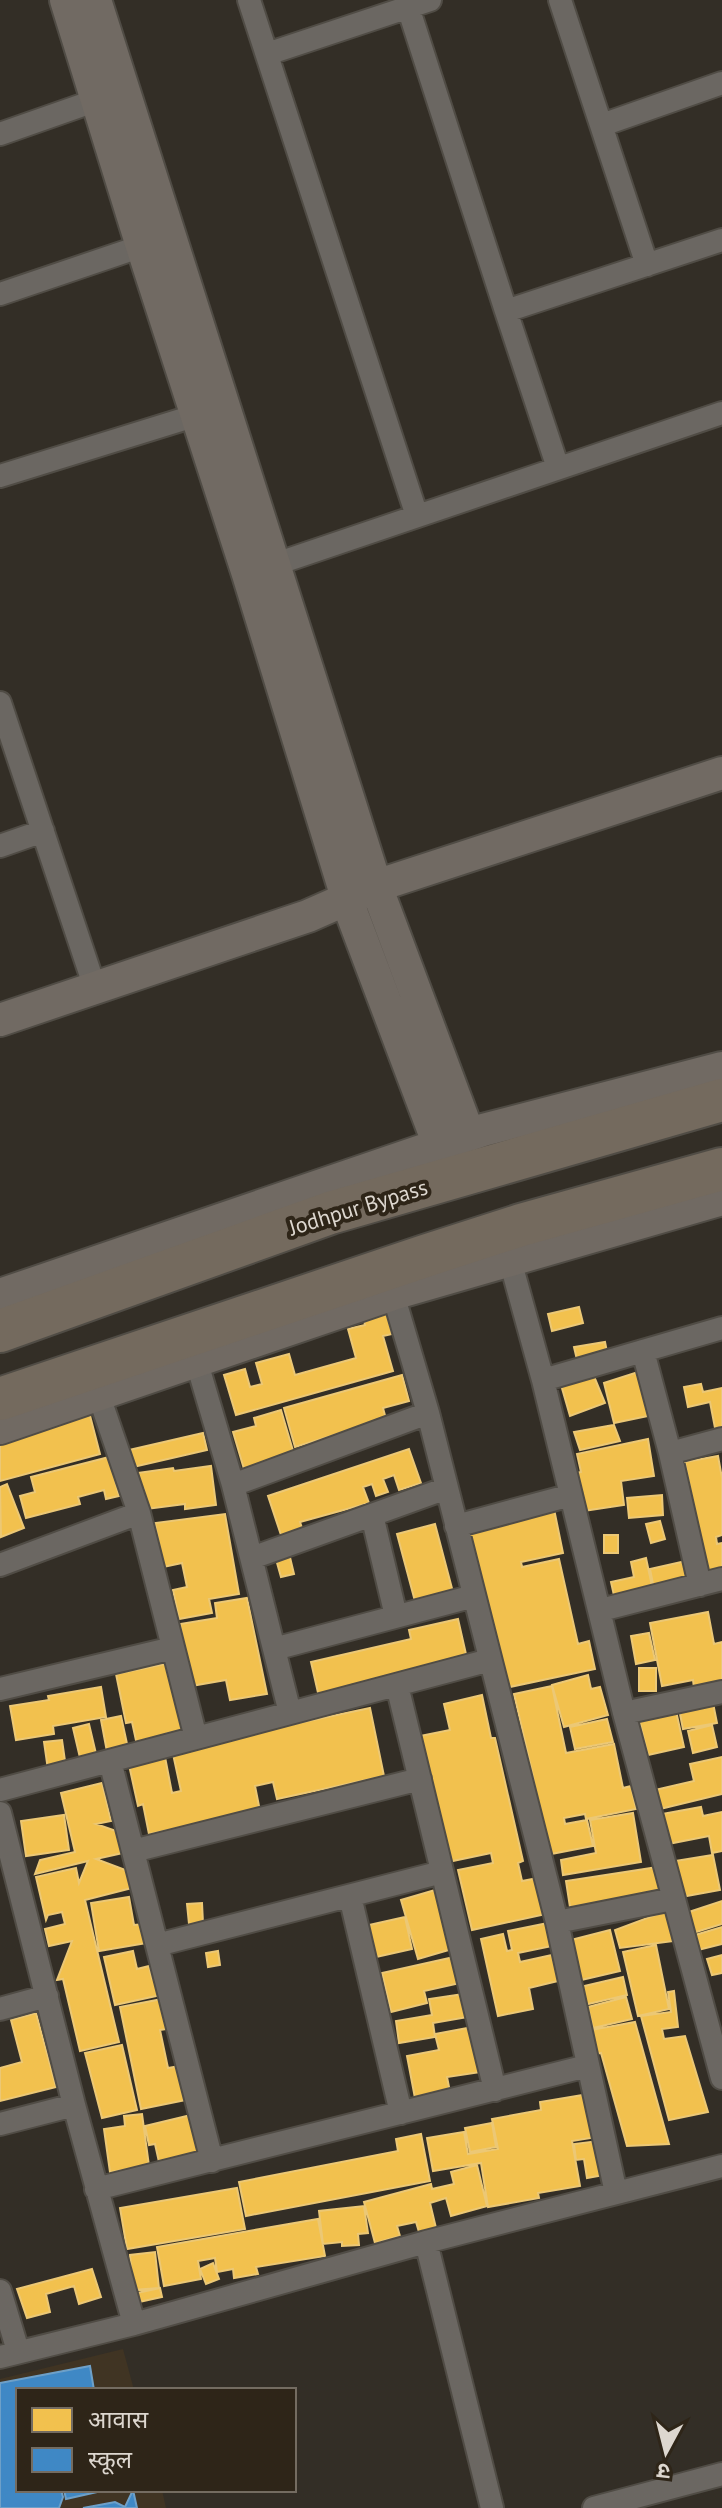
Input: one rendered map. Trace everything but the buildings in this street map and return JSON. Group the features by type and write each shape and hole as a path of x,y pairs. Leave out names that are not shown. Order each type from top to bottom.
{"highway":[{"name":"Jodhpur Bypass","path":"0,1331 330,1213 722,1100"},
{"path":"0,1399 438,1251 722,1169"}],"street":[{"path":"66,0 197,415 261,569"},
{"path":"95,0 261,569 365,900 454,1140"},
{"path":"249,0 417,516"},
{"path":"560,0 647,265"},
{"path":"267,54 419,4 506,311 558,468"},
{"path":"602,125 722,83"},
{"path":"0,134 97,100"},
{"path":"506,311 722,240"},
{"path":"0,294 142,246"},
{"path":"261,569 722,413"},
{"path":"0,476 197,415"},
{"path":"0,703 95,988"},
{"path":"0,1034 722,773"},
{"path":"0,1020 308,916 722,790"},
{"path":"0,846 43,831"},
{"path":"0,1295 454,1140 722,1068"},
{"path":"0,1428 393,1294 722,1199"},
{"path":"510,1260 673,1899 719,2046 722,2078"},
{"path":"393,1294 428,1413 557,1922 616,2193"},
{"path":"543,1380 722,1328"},
{"path":"643,1351 700,1585"},
{"path":"197,1363 233,1485 290,1713"},
{"path":"98,1393 139,1513 196,1738"},
{"path":"233,1485 428,1413"},
{"path":"670,1453 722,1439"},
{"path":"252,1558 447,1488"},
{"path":"456,1526 571,1495"},
{"path":"0,1565 139,1513"},
{"path":"372,1515 396,1616"},
{"path":"601,1610 722,1579"},
{"path":"274,1649 474,1596"},
{"path":"0,1689 173,1648"},
{"path":"0,1790 490,1660"},
{"path":"397,1685 495,2090"},
{"path":"624,1713 722,1692"},
{"path":"110,1761 212,2161"},
{"path":"133,1851 420,1779"},
{"path":"0,1813 96,2189 134,2324"},
{"path":"157,1945 442,1872"},
{"path":"350,1896 401,2113"},
{"path":"557,1922 673,1899"},
{"path":"0,2009 47,1996"},
{"path":"96,2189 587,2066"},
{"path":"0,2124 74,2105"},
{"path":"0,2291 9,2354 134,2324 426,2242 722,2166"},
{"path":"426,2242 492,2508"},
{"path":"594,2508 640,2502 722,2474"}],"shaded area":[{"path":"123,2349 133,2388 16,2388 16,2492 162,2492 166,2508 0,2508 0,2379"}]}
